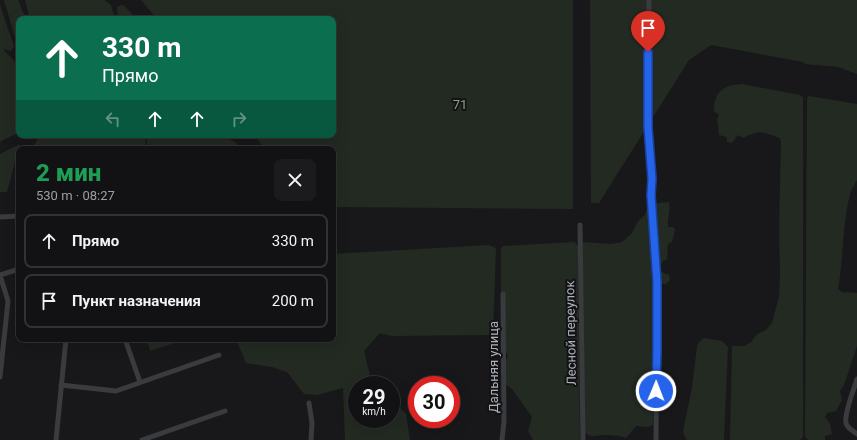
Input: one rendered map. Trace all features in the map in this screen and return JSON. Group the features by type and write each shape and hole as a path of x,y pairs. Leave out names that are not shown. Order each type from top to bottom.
{"street":[{"path":"649,0 648,127 657,282 656,440"},
{"path":"0,217 16,216"},
{"name":"Лесной переулок","path":"580,225 583,440"},
{"path":"0,377 8,301 0,275 16,269"},
{"name":"Дальняя улица","path":"502,440 504,421 503,294"},
{"path":"56,440 66,342"},
{"path":"126,342 140,382"},
{"path":"61,385 116,391 219,355"},
{"path":"857,379 847,413 846,422 850,429 857,434"},
{"path":"309,402 312,423 311,440"},
{"path":"142,440 225,411"}],"green space":[{"path":"4,0 18,0 25,16 16,16 16,41"},
{"path":"25,0 104,0 111,5 114,16 29,16"},
{"name":"71","path":"141,0 573,0 573,209 336,207 336,146 263,146 256,138 336,138 336,16 154,16"},
{"path":"590,0 857,0 857,74 838,67 805,64 803,62 711,45 689,60 599,203 591,203"},
{"path":"0,5 14,46 11,51 3,49 16,64 16,134 1,141 0,144"},
{"path":"121,5 125,6 133,16 118,16 117,7"},
{"path":"742,84 800,95 803,97 803,437 800,440 730,440 732,346 745,346 751,342 757,334 766,330 772,323 779,297 780,273 780,138 762,132 743,138 738,135 732,143 727,142 727,137 719,135 717,119 719,115 714,111 716,98 721,90 730,86"},
{"path":"809,96 857,104 857,180 851,191 848,203 838,289 842,292 857,293 857,346 844,385 840,391 842,400 836,411 827,413 825,417 830,424 832,434 825,436 825,440 808,440 805,436 807,98"},
{"path":"39,138 145,138 146,146 33,146"},
{"path":"146,138 228,138 238,146 148,146"},
{"path":"16,146 16,159 7,192 0,192 0,154"},
{"path":"669,202 670,208 668,227 673,227 675,230 672,242 668,244 667,259 663,261 659,267 659,271 669,275 670,280 666,284 659,283 654,293 653,425 648,427 636,426 626,438 611,435 590,436 584,431 582,242 611,244 622,242 631,234 639,220 645,215 648,204"},
{"path":"574,242 578,246 580,440 533,440 528,431 532,417 512,389 504,383 503,367 508,356 501,344 501,249 503,246"},
{"path":"488,245 496,248 493,335 392,336 380,333 364,351 370,376 348,376 348,428 400,428 400,408 406,414 410,440 345,440 343,388 317,395 304,394 287,372 272,367 246,363 237,342 336,342 336,254"},
{"path":"704,338 722,341 728,347 724,440 687,440 683,431 692,388 697,346"},
{"path":"148,342 178,342 150,351"}],"route":[{"path":"648,52 648,127 657,282 656,391"}]}
